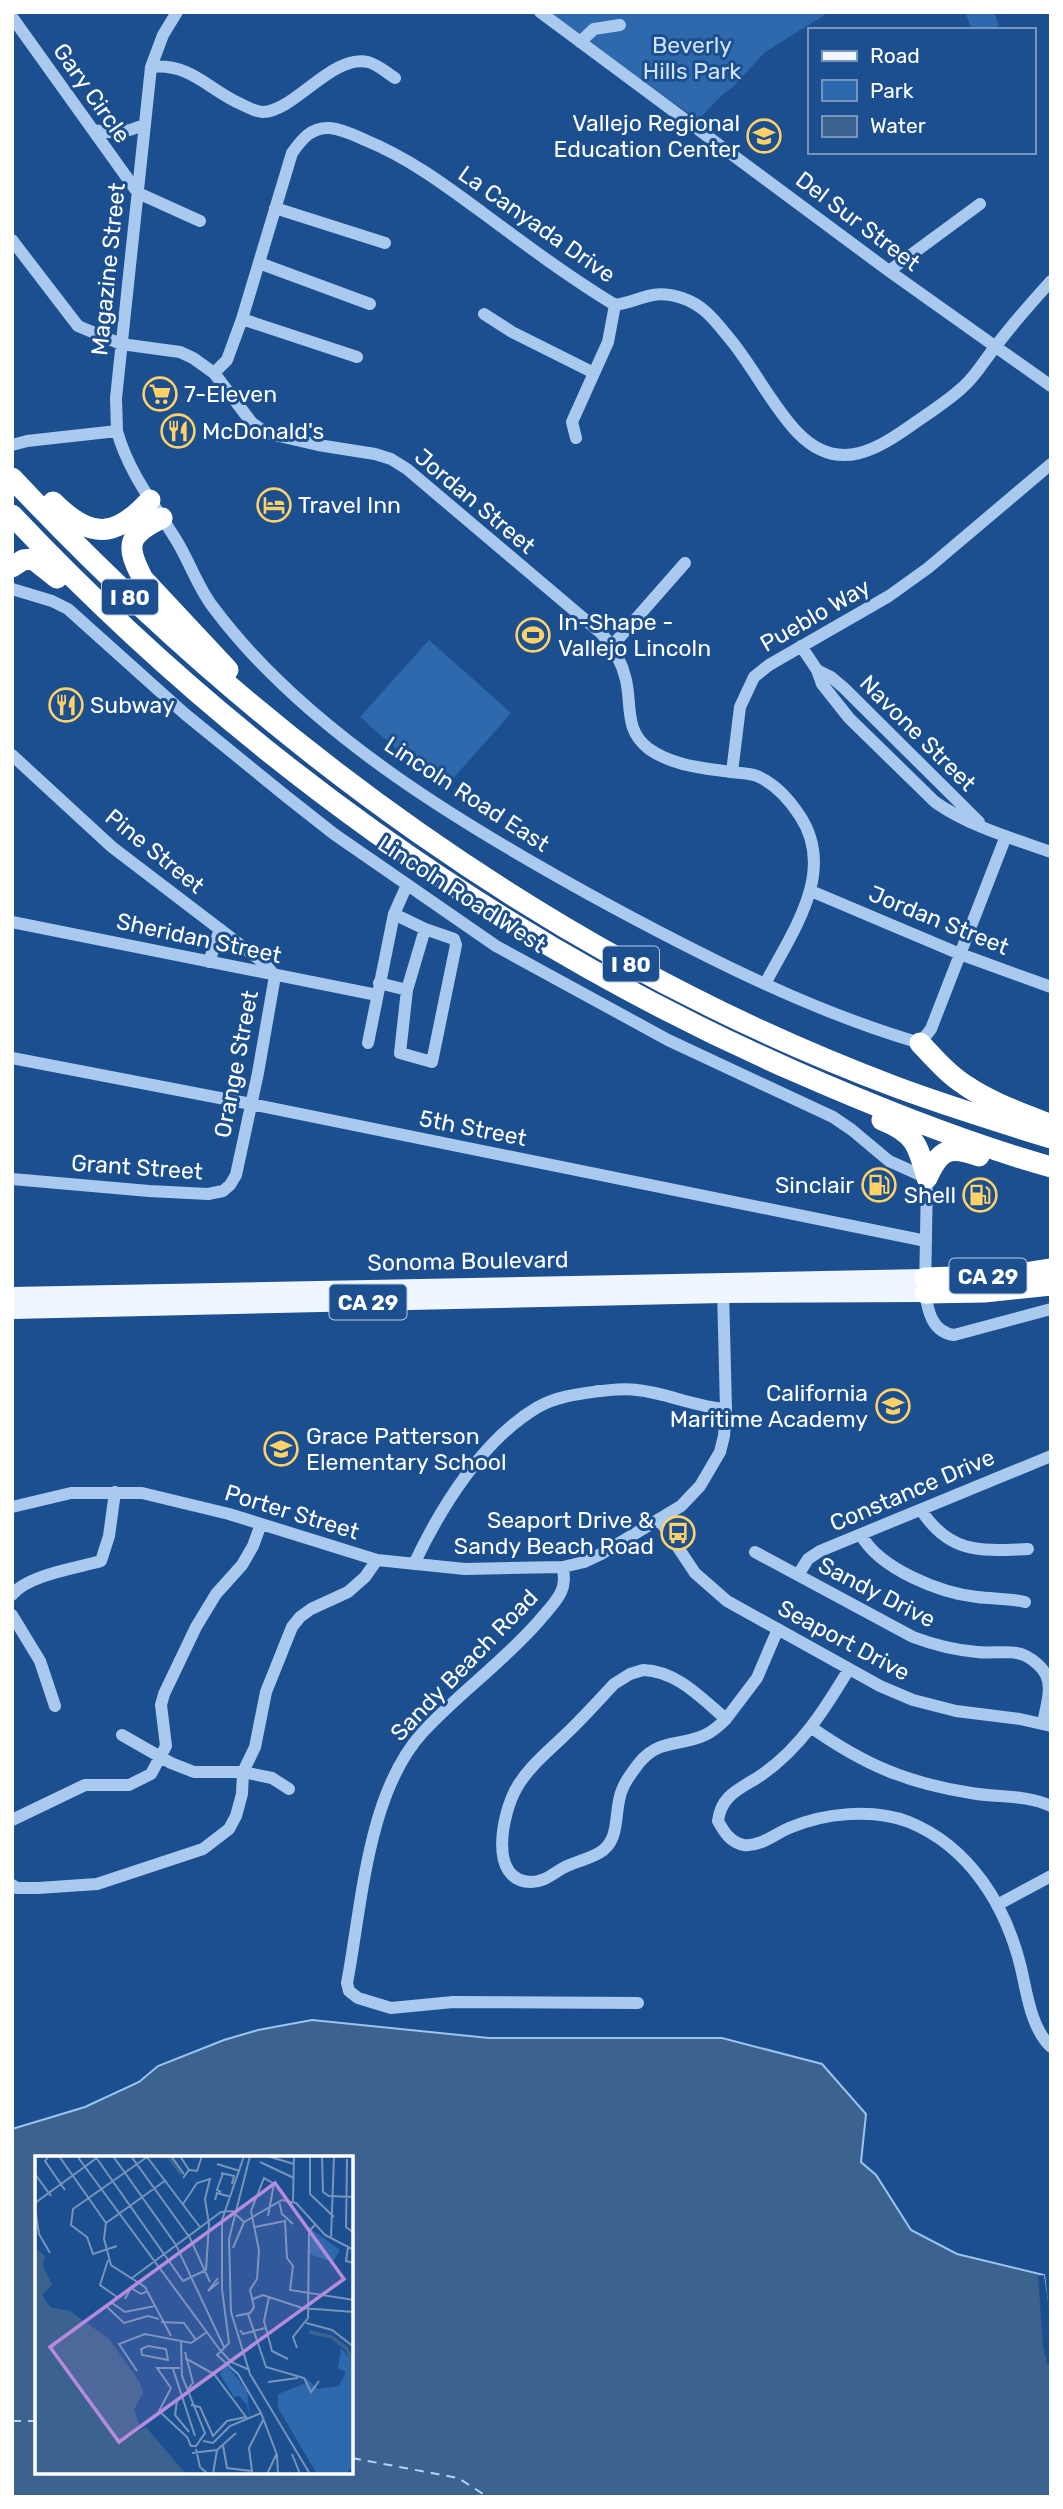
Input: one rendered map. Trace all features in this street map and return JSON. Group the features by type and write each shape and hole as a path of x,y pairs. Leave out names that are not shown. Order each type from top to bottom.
{"highway":[{"path":"12,466 18,468 69,519 85,526 109,529 121,526 133,519 150,500"},
{"name":"I 80","path":"12,478 59,528 161,627 255,709 323,764 461,862 621,958 708,1004 840,1064 936,1101 1051,1138"},
{"name":"I 80","path":"12,515 93,598 248,736 415,862 521,930 594,972 743,1049 859,1100 981,1145 1051,1167"},
{"path":"162,518 142,528 134,539 132,552 135,564 143,579 233,675 255,709"},
{"path":"12,567 23,560 33,559 69,588 93,598"},
{"path":"920,1044 943,1068 970,1089 998,1104 1051,1125"},
{"path":"743,1049 795,1083 904,1130 918,1148 927,1178"},
{"path":"927,1178 937,1157 955,1150 1024,1170 1051,1173"},
{"name":"CA 29","path":"925,1285 1051,1269"},
{"name":"CA 29","path":"925,1285 997,1291 1051,1286"}],"main road":[{"name":"Sonoma Boulevard","path":"12,1296 925,1285"},
{"name":"Sonoma Boulevard","path":"12,1310 723,1288"}],"street":[{"name":"Magazine Street","path":"117,431 116,398 121,344 151,67 163,35 177,12"},
{"name":"Del Sur Street","path":"540,12 889,271 1051,386"},
{"name":"Gary Circle","path":"12,17 138,193"},
{"path":"580,43 594,29 620,25"},
{"path":"151,67 185,70 237,103 264,112 282,105 341,67 359,62 369,62 395,78"},
{"path":"93,130 130,132 145,124"},
{"name":"La Canyada Drive","path":"214,373 228,359 292,153 303,137 316,129 344,131 394,152 425,171 580,284 615,305 651,294 682,298 698,305 735,345 796,432 817,449 830,453 851,455 872,451 931,412 964,386 1051,281"},
{"path":"138,193 200,221"},
{"path":"889,271 980,204"},
{"path":"275,208 385,243"},
{"path":"12,240 78,326 121,344"},
{"path":"259,263 370,304"},
{"path":"576,438 572,422 608,342 615,305"},
{"path":"484,314 512,332 594,373"},
{"path":"242,319 357,357"},
{"name":"Jordan Street","path":"121,344 180,352 214,373 252,423 266,433 317,445 375,454 391,459 407,469 602,634 618,654 627,682 631,723 648,748 678,763 732,772"},
{"path":"12,445 117,431"},
{"name":"Lincoln Road East","path":"117,431 125,457 180,546 202,592 236,635 310,710 398,778 546,871 685,946 765,984 920,1044"},
{"name":"Pueblo Way","path":"732,772 740,707 754,677 769,665 889,596 928,568 1051,464"},
{"path":"612,646 685,563"},
{"name":"Lincoln Road West","path":"12,589 68,609 185,714 334,834 496,946 706,1059 833,1117 889,1161 927,1178"},
{"name":"Navone Street","path":"801,646 817,670 844,688 987,829 1051,852"},
{"name":"Pine Street","path":"12,755 112,847 264,962 275,976"},
{"path":"732,772 756,776 780,790 807,826 813,845 816,865 811,891 765,984"},
{"path":"920,1044 931,1029 1006,836"},
{"path":"368,1043 394,914 407,885"},
{"name":"Jordan Street","path":"811,891 960,954 1051,986"},
{"path":"394,914 454,939 456,945 432,1062 400,1053 407,990 425,929"},
{"name":"Sheridan Street","path":"12,922 275,976 407,990"},
{"path":"209,962 220,929"},
{"name":"Orange Street","path":"239,1161 275,976"},
{"name":"5th Street","path":"12,1058 926,1241"},
{"name":"Grant Street","path":"12,1179 208,1194 223,1191 230,1185 239,1161"},
{"path":"927,1178 925,1285 928,1311 935,1324 948,1334 954,1335 1051,1309"},
{"path":"563,1567 601,1555 681,1506 695,1493 706,1477 720,1452 724,1436 726,1409 723,1288"},
{"path":"414,1564 438,1520 482,1454 538,1407 570,1394 623,1389 659,1394 708,1408 726,1409"},
{"name":"Constance Drive","path":"798,1575 808,1559 820,1551 1051,1456"},
{"path":"12,1595 34,1580 101,1561 109,1536 116,1492"},
{"name":"Porter Street","path":"12,1507 71,1493 142,1493 175,1499 377,1560 465,1569 563,1567"},
{"path":"921,1510 933,1528 961,1545 980,1551 1028,1549"},
{"name":"Seaport Drive","path":"659,1519 685,1561 727,1601 880,1686 934,1706 1047,1725"},
{"path":"12,1821 85,1785 129,1785 151,1774 166,1746 161,1705 164,1694 196,1627 215,1594 242,1565 261,1524"},
{"path":"861,1535 877,1556 937,1588 978,1597 1012,1598 1025,1602"},
{"path":"755,1552 798,1575"},
{"path":"12,1885 17,1888 97,1884 203,1849 229,1829 242,1794 243,1772 255,1747 266,1692 292,1627 311,1609 348,1592 365,1577 377,1560"},
{"name":"Sandy Beach Road","path":"563,1567 563,1590 556,1601 526,1636 434,1720 411,1745 401,1761 374,1831 347,1983 349,1991 358,1998 391,2008 453,2003 638,2003"},
{"name":"Sandy Drive","path":"798,1575 891,1627 925,1642 979,1653 1015,1653 1026,1656 1040,1666 1047,1676 1047,1725"},
{"path":"12,1615 40,1661 55,1706"},
{"path":"726,1719 670,1675 656,1670 630,1674 614,1684 517,1786 506,1810 502,1833 502,1853 507,1868 518,1878 530,1882 546,1880 562,1868 601,1852 610,1843 615,1832 622,1790 639,1763 650,1751 661,1745 703,1736 726,1719 757,1678 778,1629"},
{"path":"849,1669 812,1728 773,1767 735,1791 723,1802 718,1821 724,1833 733,1841 745,1845 764,1841 794,1825 839,1815 874,1815 906,1821 927,1830 957,1850 981,1878 997,1905 1016,1951 1031,2009 1044,2040 1051,2047"},
{"path":"812,1728 838,1746 908,1780 982,1795 1030,1799 1051,1806"},
{"path":"122,1735 194,1772 243,1772 272,1778 289,1789"},
{"path":"997,1905 1051,1876"}],"green space":[{"name":"Beverly Hills Park","path":"544,12 829,12 764,53 698,120"},
{"path":"965,12 994,12 999,26 994,28 971,28"},
{"path":"429,640 511,713 443,790 360,717"}],"water":[{"path":"312,2020 489,2038 722,2038 822,2064 866,2114 861,2162 876,2175 911,2230 957,2254 1044,2275 1051,2339 1051,2497 12,2497 12,2129 85,2107 139,2082 158,2066 224,2040 258,2030"}],"pier":[{"path":"1044,2275 1051,2321 1051,2363 1047,2364 1043,2346 1038,2276"}],"ferry route":[{"path":"12,2421 35,2421"},
{"path":"354,2458 458,2478 488,2497"}],"place":[{"name":"Vallejo Regional Education Center","path":"764,136"},
{"name":"7-Eleven","path":"160,394"},
{"name":"McDonald's","path":"178,431"},
{"name":"Travel Inn","path":"274,505"},
{"name":"In-Shape - Vallejo Lincoln","path":"533,635"},
{"name":"Subway","path":"66,705"},
{"name":"Sinclair","path":"879,1185"},
{"name":"Shell","path":"980,1195"},
{"name":"California Maritime Academy","path":"893,1406"},
{"name":"Grace Patterson Elementary School","path":"281,1449"},
{"name":"Seaport Drive & Sandy Beach Road","path":"678,1533"}]}
